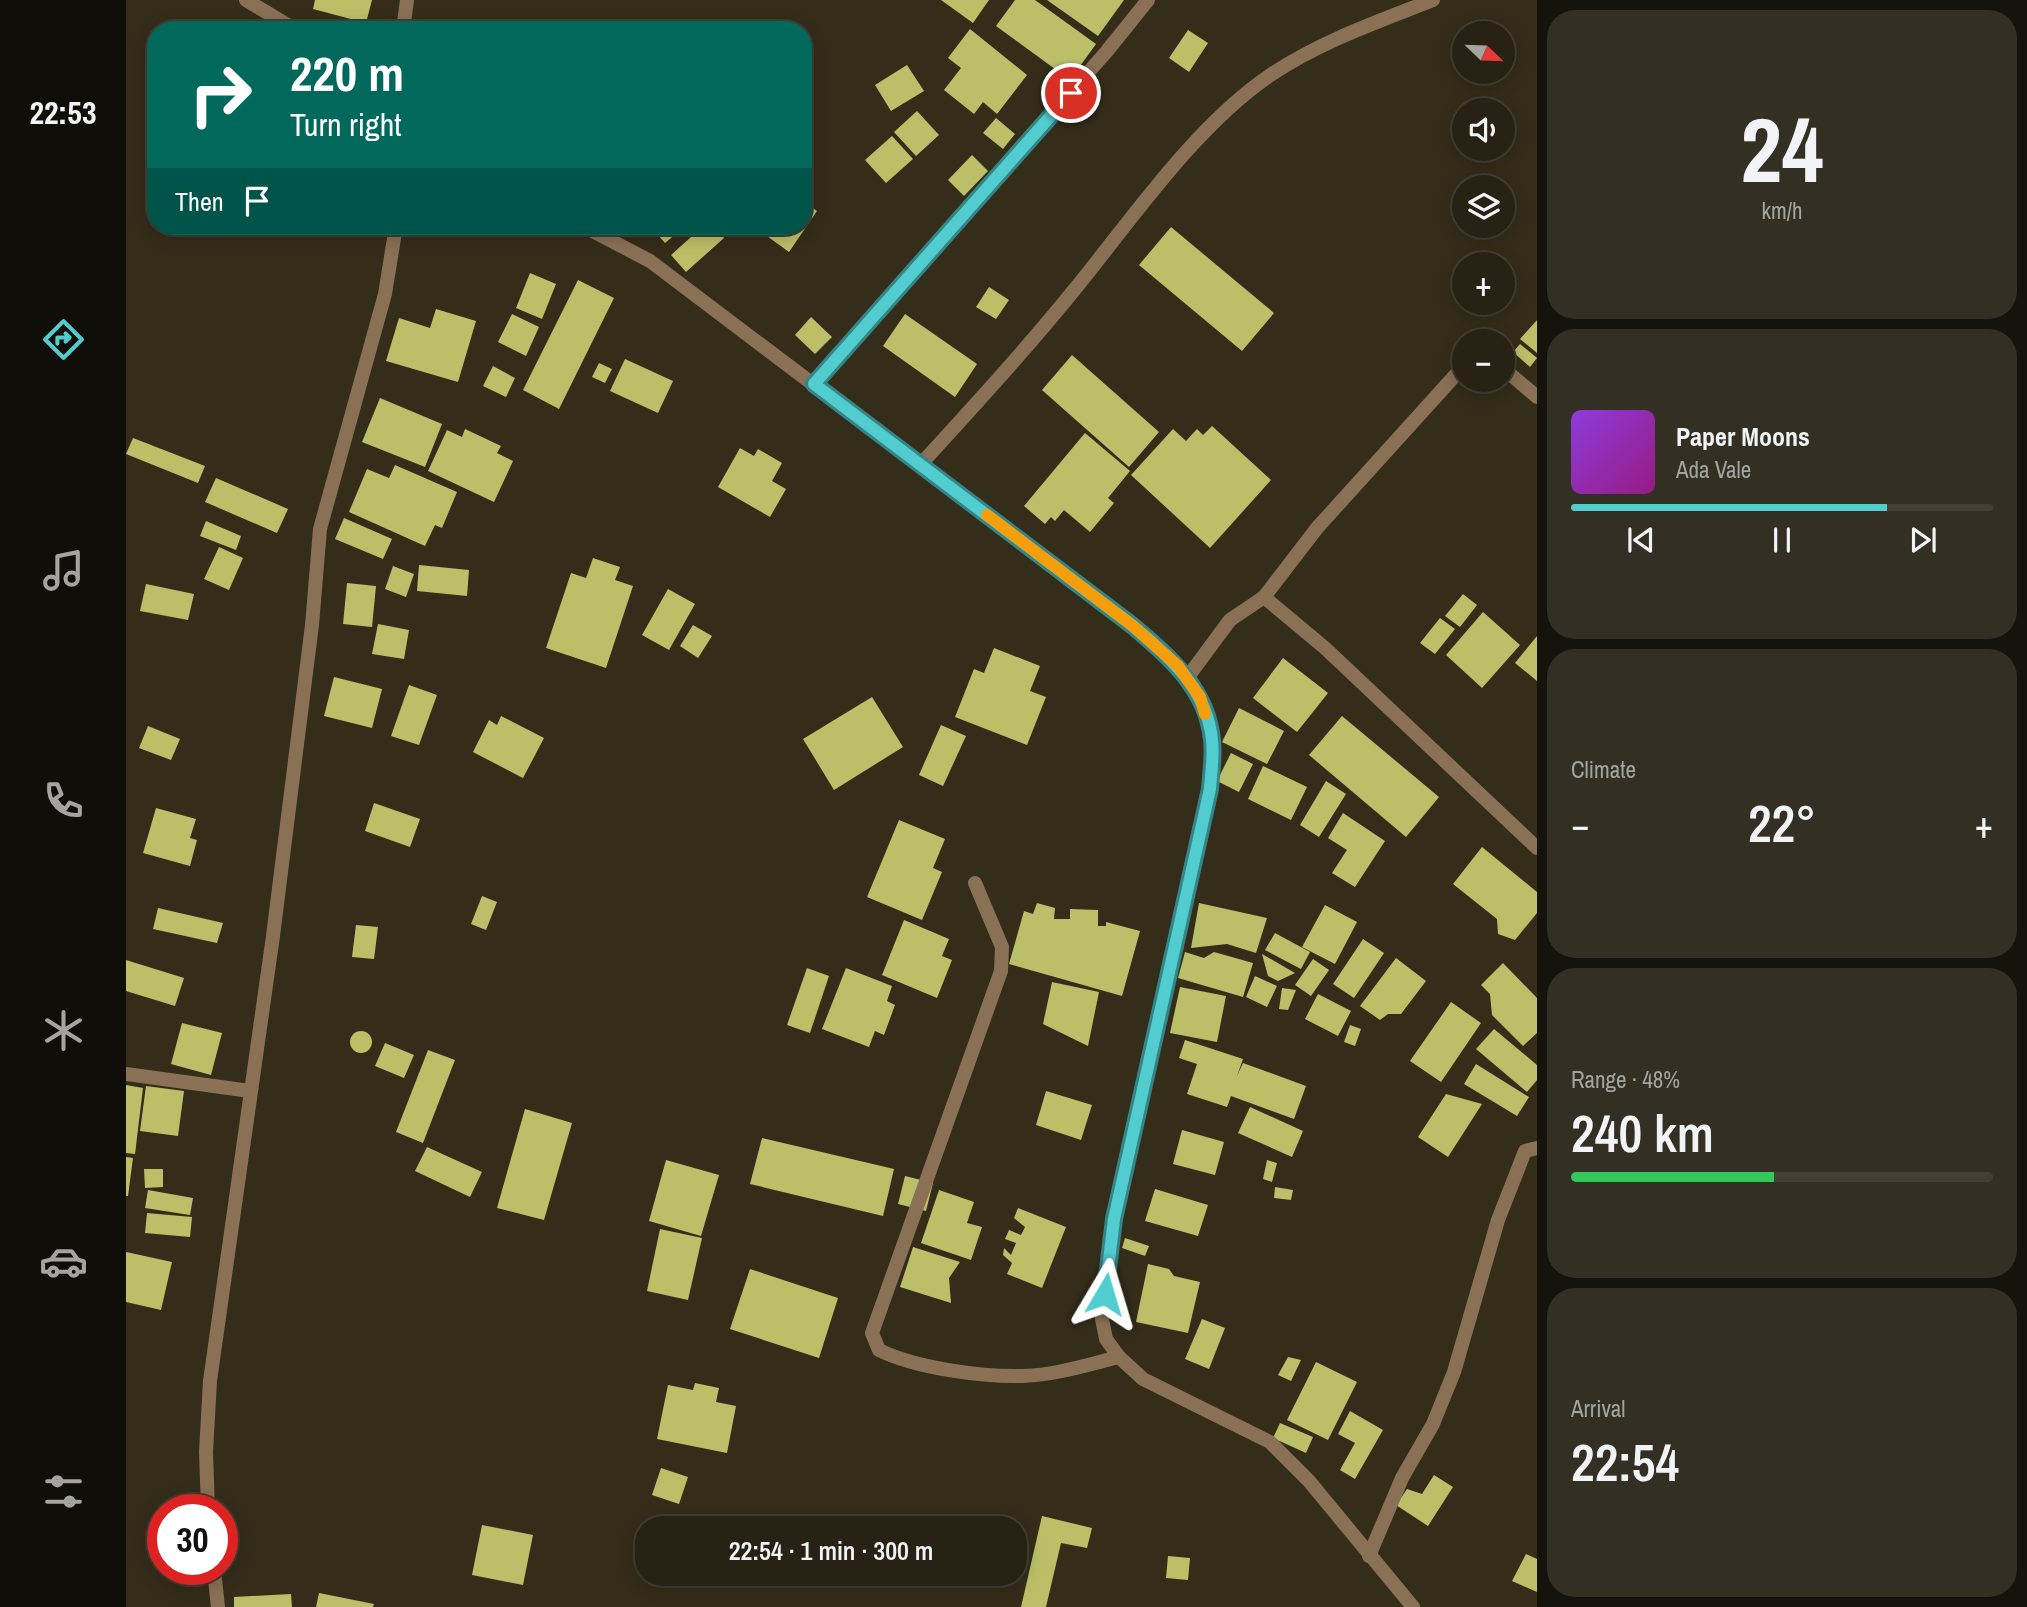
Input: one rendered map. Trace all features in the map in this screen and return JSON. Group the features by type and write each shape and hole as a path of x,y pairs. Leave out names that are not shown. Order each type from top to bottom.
{"street":[{"path":"246,0 281,21"},
{"path":"404,21 407,0"},
{"path":"814,384 1107,51 1148,0"},
{"path":"921,464 1044,328 1181,159 1226,113 1268,77 1332,40 1433,0"},
{"path":"207,1494 206,1452 211,1381 275,923 312,625 320,528 385,294 395,235"},
{"path":"600,235 650,261 1133,626 1178,666 1200,697 1212,739 1210,789 1114,1219 1102,1318 1106,1339 1119,1357 1143,1379 1270,1442 1309,1480 1413,1607"},
{"path":"1515,378 1537,397"},
{"path":"1187,678 1230,620 1264,597 1317,528 1452,379"},
{"path":"1264,597 1325,648 1537,848"},
{"path":"975,883 998,936 1001,971 872,1333 879,1350 902,1362 1022,1376 1067,1371 1119,1357"},
{"path":"126,1073 250,1091"},
{"path":"1369,1556 1402,1478 1433,1424 1454,1372 1498,1220 1525,1151 1537,1148"},
{"path":"216,1585 218,1607"}],"building":[{"path":"315,0 372,0 367,21 313,9"},
{"path":"941,0 989,0 973,23"},
{"path":"1015,0 1035,0 1096,44 1070,80 996,26"},
{"path":"1047,0 1124,0 1098,36"},
{"path":"970,29 1027,75 997,114 983,102 974,114 944,90 961,68 948,58"},
{"path":"1188,30 1208,43 1189,72 1169,58"},
{"path":"907,65 924,91 891,111 875,85"},
{"path":"917,111 939,135 916,156 894,132"},
{"path":"996,118 1015,134 1003,149 983,133"},
{"path":"892,136 913,159 886,183 865,160"},
{"path":"972,155 988,171 964,196 948,180"},
{"path":"1171,227 1274,313 1242,351 1139,265"},
{"path":"658,235 675,235 665,243"},
{"path":"689,235 721,235 724,238 686,272 671,255 691,237"},
{"path":"765,235 801,235 789,252"},
{"path":"530,273 556,284 542,319 516,308"},
{"path":"578,280 614,298 559,409 523,390"},
{"path":"989,287 1009,300 996,319 976,307"},
{"path":"436,309 476,321 458,382 386,361 399,318 430,328"},
{"path":"512,314 539,327 526,356 498,342"},
{"path":"905,314 977,364 955,397 883,346"},
{"path":"811,317 832,337 815,354 795,335"},
{"path":"1537,320 1537,353 1520,339"},
{"path":"1520,344 1537,358 1530,367 1515,354"},
{"path":"1072,355 1159,432 1129,467 1042,390"},
{"path":"625,359 673,381 658,413 610,391"},
{"path":"599,363 612,369 605,383 592,377"},
{"path":"493,366 515,378 506,397 483,386"},
{"path":"380,398 442,424 425,467 362,442"},
{"path":"1212,426 1271,480 1210,548 1131,475 1173,429 1186,441 1197,429 1203,435"},
{"path":"465,429 501,446 497,453 513,461 494,502 428,471 447,430 462,437"},
{"path":"1085,433 1130,471 1108,498 1114,503 1090,532 1064,510 1055,521 1051,517 1045,524 1024,506"},
{"path":"133,438 205,466 198,483 126,454"},
{"path":"740,448 754,456 758,449 782,463 772,481 786,489 770,517 718,487"},
{"path":"395,465 457,492 442,528 435,525 425,546 349,512 367,469 389,478"},
{"path":"216,478 288,509 277,533 205,502"},
{"path":"344,518 392,539 383,559 335,539"},
{"path":"206,521 241,536 236,550 200,536"},
{"path":"219,547 243,558 229,590 204,579"},
{"path":"593,558 620,567 615,580 633,586 606,668 546,648 571,573 586,578"},
{"path":"419,565 469,570 467,596 417,591"},
{"path":"393,566 414,574 406,597 385,589"},
{"path":"347,583 376,586 372,627 343,624"},
{"path":"146,584 194,594 188,620 140,611"},
{"path":"668,589 695,604 669,650 642,635"},
{"path":"1463,594 1477,605 1460,627 1445,616"},
{"path":"1483,612 1520,645 1482,688 1446,655"},
{"path":"1440,618 1455,629 1435,654 1420,643"},
{"path":"378,624 409,630 404,659 372,654"},
{"path":"693,625 712,636 698,658 680,646"},
{"path":"1537,636 1537,681 1515,663"},
{"path":"994,648 1040,666 1030,691 1046,697 1027,745 955,717 974,669 984,673"},
{"path":"1283,658 1328,693 1297,732 1253,698"},
{"path":"334,677 382,689 372,728 324,716"},
{"path":"409,685 437,695 419,745 391,736"},
{"path":"872,697 903,747 834,790 803,739"},
{"path":"1239,708 1284,731 1267,764 1222,742"},
{"path":"501,716 544,738 523,778 473,752 489,720 497,725"},
{"path":"1342,716 1439,797 1406,837 1309,755"},
{"path":"941,725 966,736 943,786 919,775"},
{"path":"148,726 180,739 171,760 139,748"},
{"path":"1231,753 1253,764 1239,792 1217,781"},
{"path":"1263,766 1307,787 1291,820 1248,799"},
{"path":"1326,781 1346,794 1319,837 1300,825"},
{"path":"374,803 420,819 410,847 365,831"},
{"path":"156,808 196,819 190,838 197,840 190,866 143,853"},
{"path":"1343,813 1385,841 1355,887 1332,873 1347,850 1328,838"},
{"path":"899,820 945,839 933,868 942,872 922,920 867,897"},
{"path":"1482,847 1537,892 1537,913 1515,940 1498,934 1497,919 1453,884"},
{"path":"482,896 497,902 486,930 471,924"},
{"path":"1037,903 1055,908 1054,919 1070,919 1070,909 1098,910 1098,926 1106,926 1106,922 1140,931 1122,996 1009,964 1024,911 1033,914"},
{"path":"1199,903 1267,918 1256,953 1227,944 1191,948"},
{"path":"1325,905 1357,922 1335,964 1302,947"},
{"path":"158,908 223,923 217,943 153,929"},
{"path":"904,920 949,939 942,956 952,960 937,998 882,975"},
{"path":"356,925 378,927 374,959 352,957"},
{"path":"1275,933 1310,952 1301,969 1265,950"},
{"path":"1363,939 1384,953 1354,998 1333,984"},
{"path":"1185,952 1204,958 1214,952 1253,963 1243,997 1178,978"},
{"path":"1262,954 1295,973 1278,981 1268,976"},
{"path":"1396,958 1426,981 1401,1014 1388,1014 1380,1020 1360,1006"},
{"path":"1313,959 1329,970 1311,996 1295,985"},
{"path":"126,960 184,978 175,1006 126,991"},
{"path":"1503,963 1537,998 1537,1033 1523,1046 1492,1015 1490,994 1481,985"},
{"path":"807,968 829,976 810,1033 787,1025"},
{"path":"846,968 892,986 887,1001 895,1005 884,1035 875,1031 869,1047 822,1029"},
{"path":"1255,976 1277,986 1267,1007 1246,997"},
{"path":"1052,982 1099,992 1088,1046 1043,1024"},
{"path":"1180,987 1226,996 1217,1042 1170,1033"},
{"path":"1282,988 1296,990 1288,1010 1279,1009"},
{"path":"1318,994 1351,1011 1338,1036 1305,1019"},
{"path":"1451,1002 1481,1023 1441,1082 1410,1061"},
{"path":"182,1023 222,1033 211,1075 171,1064"},
{"path":"1350,1025 1361,1029 1355,1046 1344,1042"},
{"path":"1494,1029 1537,1065 1537,1080 1527,1092 1476,1049"},
{"path":"357,1031 365,1031 372,1038 372,1046 365,1053 357,1053 350,1046 350,1038"},
{"path":"1185,1040 1243,1059 1237,1076 1243,1063 1306,1086 1294,1119 1231,1096 1227,1107 1187,1094 1197,1064 1179,1058"},
{"path":"385,1043 414,1055 404,1078 375,1066"},
{"path":"428,1050 455,1060 423,1143 396,1132"},
{"path":"1476,1064 1529,1097 1517,1116 1464,1084"},
{"path":"126,1085 143,1088 135,1154 126,1153"},
{"path":"146,1086 184,1091 178,1136 140,1131"},
{"path":"1046,1091 1092,1105 1081,1140 1036,1125"},
{"path":"1446,1094 1482,1104 1448,1157 1418,1137"},
{"path":"1250,1107 1303,1131 1292,1157 1238,1133"},
{"path":"525,1109 572,1123 544,1220 497,1208"},
{"path":"1182,1130 1224,1142 1215,1175 1173,1164"},
{"path":"762,1138 894,1169 883,1216 750,1184"},
{"path":"427,1147 482,1172 470,1197 415,1171"},
{"path":"126,1157 133,1158 128,1196 126,1196"},
{"path":"666,1160 719,1175 701,1236 649,1221"},
{"path":"1267,1160 1277,1163 1272,1182 1263,1179"},
{"path":"144,1169 163,1169 163,1187 145,1188"},
{"path":"905,1176 933,1183 926,1211 898,1204"},
{"path":"1275,1187 1293,1190 1291,1200 1274,1198"},
{"path":"1155,1189 1208,1205 1198,1236 1145,1221"},
{"path":"148,1190 193,1198 190,1215 145,1208"},
{"path":"939,1190 974,1202 967,1223 982,1227 971,1260 921,1243"},
{"path":"1018,1208 1066,1227 1042,1288 1007,1274 1012,1263 1003,1255 1004,1248 1011,1255 1016,1243 1005,1239 1009,1230 1021,1235 1025,1227 1014,1218"},
{"path":"147,1213 192,1217 190,1237 145,1233"},
{"path":"660,1229 702,1238 688,1300 647,1291"},
{"path":"1125,1238 1149,1246 1145,1256 1122,1248"},
{"path":"913,1247 960,1262 949,1278 951,1303 900,1287"},
{"path":"126,1252 172,1262 161,1310 126,1302"},
{"path":"1148,1264 1169,1269 1174,1276 1200,1282 1188,1333 1136,1322"},
{"path":"750,1269 838,1298 819,1358 730,1329"},
{"path":"1202,1319 1225,1328 1209,1369 1185,1359"},
{"path":"1288,1357 1301,1360 1291,1381 1278,1375"},
{"path":"1316,1362 1357,1382 1328,1440 1287,1420"},
{"path":"695,1383 719,1388 716,1402 736,1406 727,1453 657,1439 668,1385 693,1390"},
{"path":"1350,1411 1383,1430 1355,1479 1340,1470 1355,1443 1338,1434"},
{"path":"1280,1423 1313,1437 1306,1453 1273,1438"},
{"path":"661,1468 688,1477 679,1504 652,1495"},
{"path":"1434,1475 1453,1487 1428,1526 1396,1505 1407,1489 1422,1494"},
{"path":"1042,1516 1092,1528 1087,1548 1061,1543 1046,1607 1021,1607"},
{"path":"482,1525 533,1535 523,1585 472,1575"},
{"path":"1526,1554 1537,1559 1537,1592 1512,1581"},
{"path":"1168,1556 1190,1558 1188,1580 1166,1578"},
{"path":"319,1593 374,1604 373,1607 316,1607"},
{"path":"291,1594 292,1607 234,1607 234,1597"}],"slow traffic":[{"path":"987,515 1133,626 1178,666 1200,697 1205,714"}],"route":[{"path":"1071,93 814,384 1133,626 1178,666 1200,697 1212,739 1210,789 1114,1219 1105,1294"}]}
